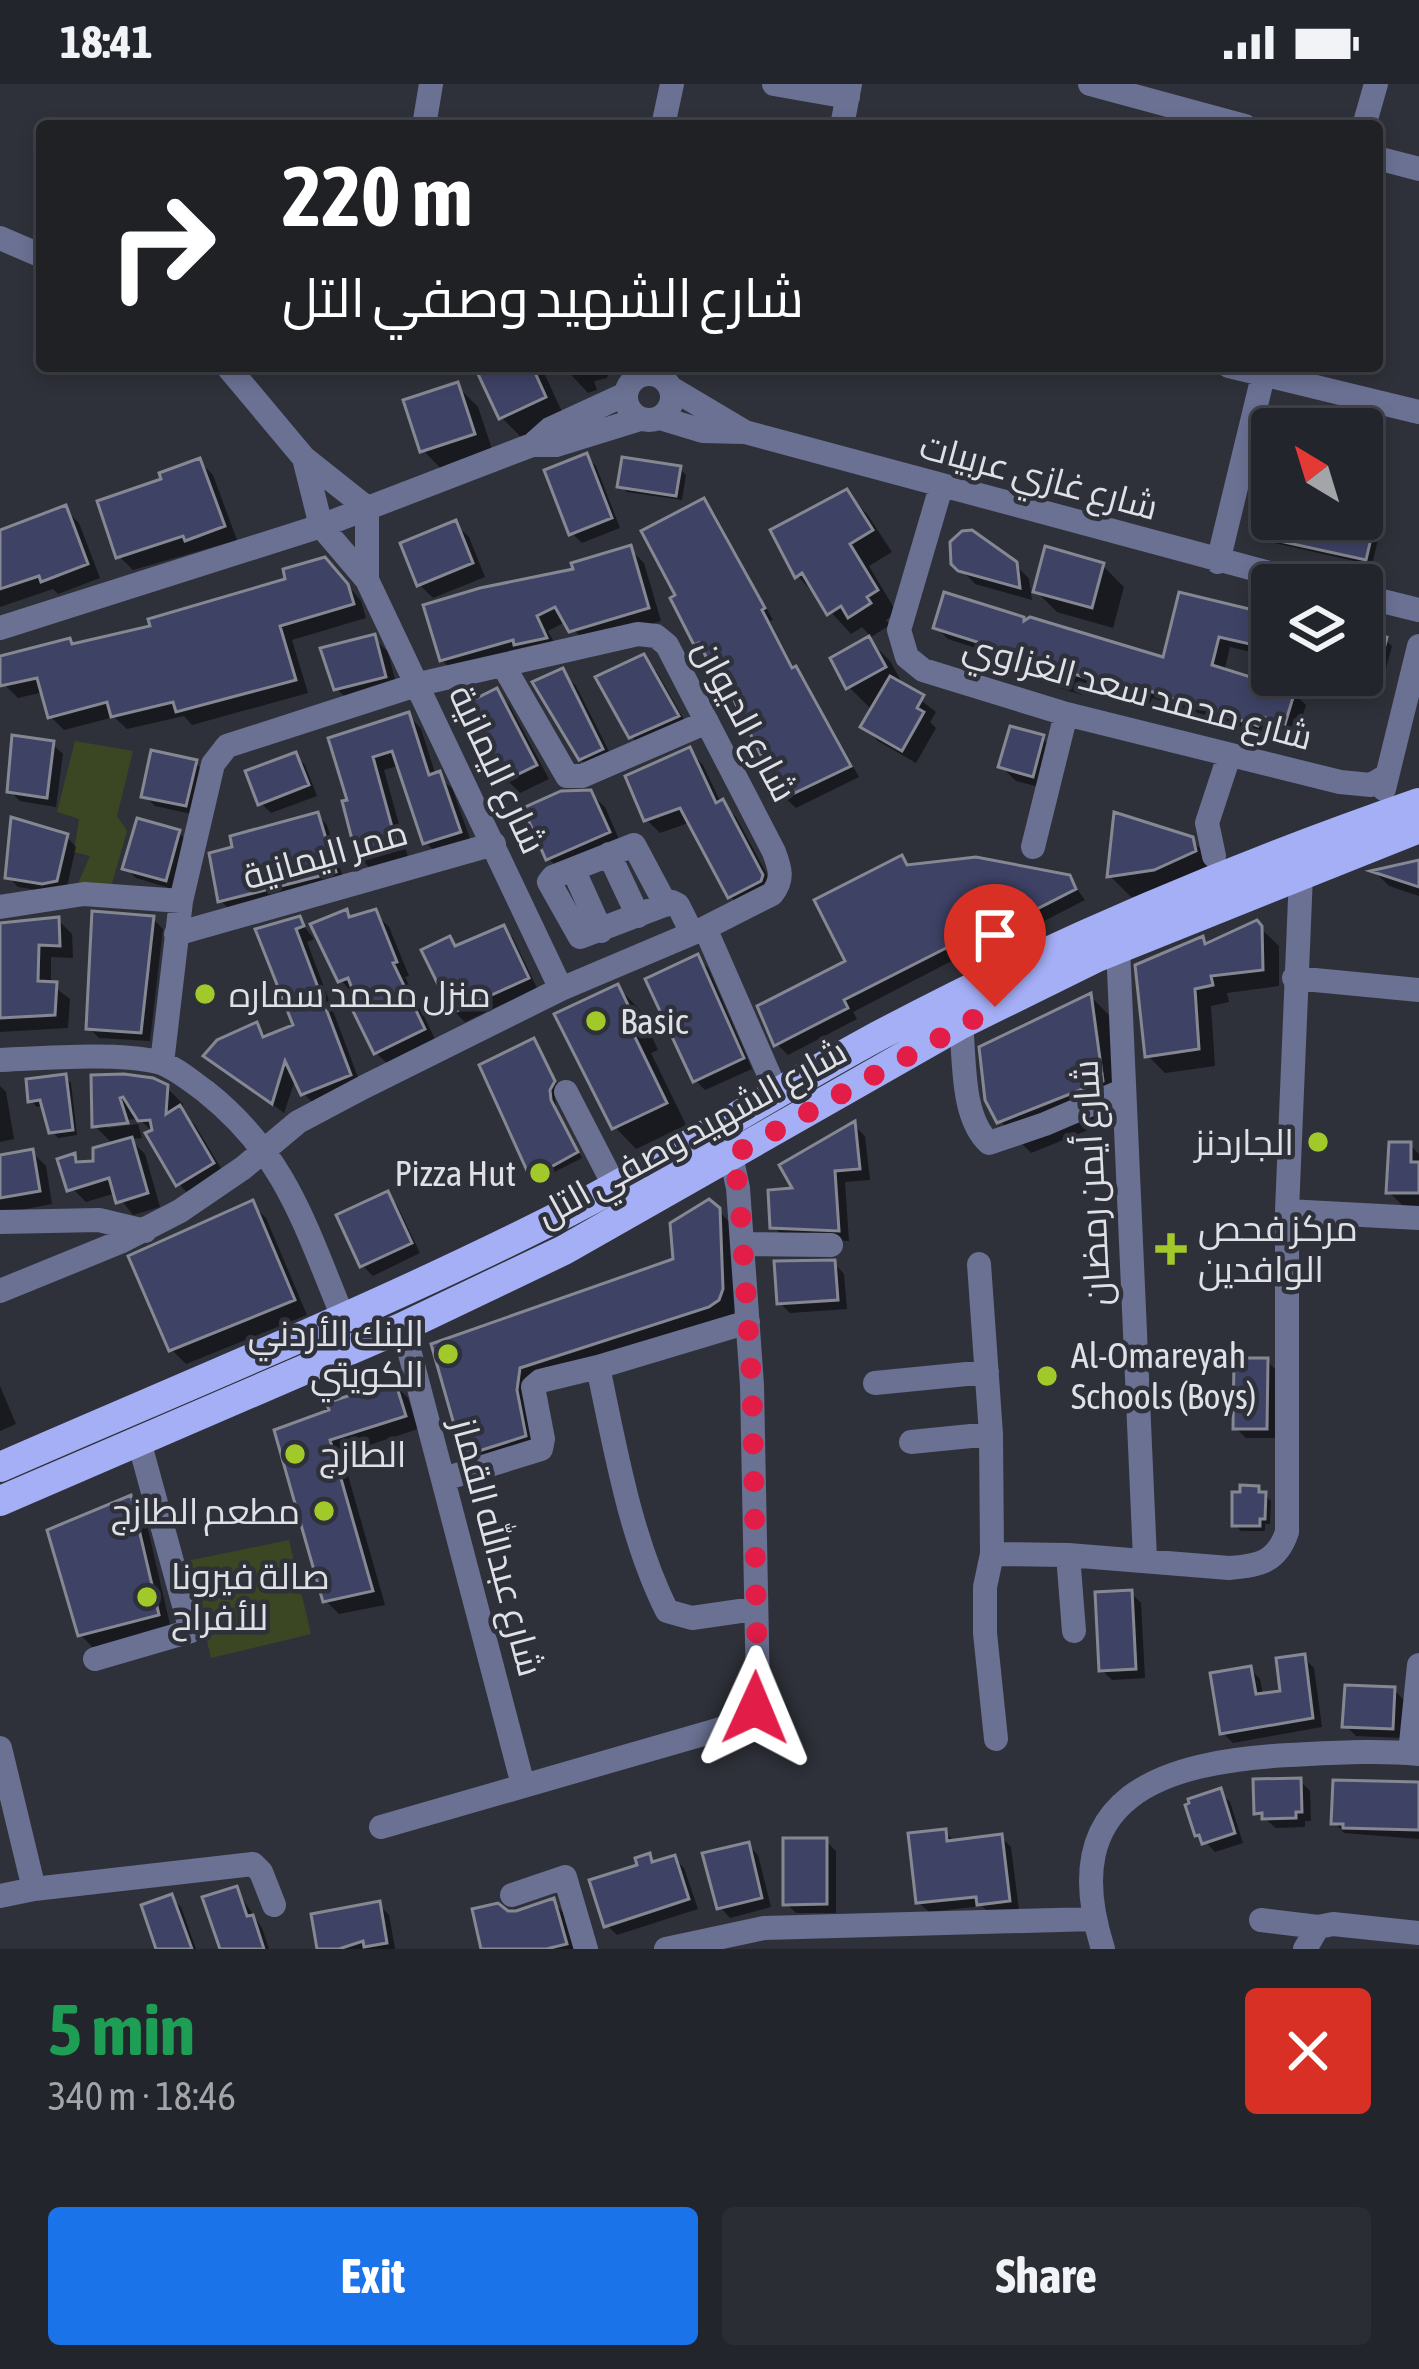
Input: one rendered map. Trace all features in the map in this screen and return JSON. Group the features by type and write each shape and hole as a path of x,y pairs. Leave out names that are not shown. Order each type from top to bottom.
{"main road":[{"name":"شارع الشهيد وصفي التل","path":"0,1467 549,1222 896,1028 1068,942 1419,803"},
{"name":"شارع الشهيد وصفي التل","path":"0,1501 403,1327 564,1250 961,1024 1118,948 1419,828"}],"street":[{"path":"425,120 431,84"},
{"path":"664,120 672,84"},
{"path":"774,84 849,90 843,120"},
{"path":"1090,84 1217,120"},
{"path":"1366,120 1376,84"},
{"path":"1383,160 1419,169"},
{"path":"0,238 36,253"},
{"path":"232,372 304,458 367,508"},
{"path":"1249,372 1419,412"},
{"path":"0,628 321,526 532,445 575,441 650,418 671,406 666,378 642,374 550,429 532,445"},
{"path":"1219,562 1263,376"},
{"name":"شارع غازي عربيات","path":"666,378 745,432"},
{"path":"628,382 632,413 650,418"},
{"name":"شارع غازي عربيات","path":"650,418 703,430 745,432 1251,570"},
{"path":"304,458 321,526"},
{"name":"شارع محمد سعد الغزاوي","path":"941,487 901,613 901,646 923,670 1066,714 1229,756 1364,786 1386,776"},
{"name":"شارع اليمانية","path":"367,508 367,580"},
{"name":"شارع اليمانية","path":"321,526 367,580 561,989"},
{"path":"1383,601 1419,610"},
{"name":"شارع الديوان","path":"0,1292 145,1231 214,1190 298,1122 561,989 772,894 781,871 667,645 656,636 638,634 503,664 419,684 226,746 213,764 181,901 162,1063"},
{"path":"1383,814 1386,776 1419,646"},
{"path":"503,664 567,776 581,776 707,722"},
{"path":"1033,847 1066,714"},
{"path":"1214,856 1207,824 1229,756"},
{"name":"ممر اليمانية","path":"176,934 494,844"},
{"path":"666,904 634,845 573,869 601,931 666,904 678,904 698,931 777,1093"},
{"path":"609,854 638,916"},
{"path":"992,1554 1252,1567 1270,1560 1282,1548 1287,1532 1287,1210 1300,874"},
{"path":"0,908 84,894 181,901"},
{"name":"شارع أيمن رمضان","path":"1118,948 1144,1559"},
{"path":"1294,978 1419,990"},
{"path":"961,1024 969,1103 977,1128 989,1143 1122,1090"},
{"path":"0,1060 162,1063 222,1105 265,1149 291,1193 344,1317"},
{"path":"566,1092 614,1185"},
{"path":"381,1827 742,1722 755,1708 748,1322 731,1156"},
{"path":"1287,1210 1419,1219"},
{"path":"0,1222 99,1220 145,1231"},
{"path":"743,1244 831,1245"},
{"path":"980,1264 991,1434 992,1554 985,1588 985,1633 996,1739"},
{"path":"444,1479 541,1448 533,1387 540,1381 748,1322"},
{"name":"شارع عبدالله القماز","path":"403,1327 523,1785"},
{"path":"598,1367 602,1398 640,1535 667,1611 692,1618 754,1609"},
{"path":"875,1383 987,1372"},
{"path":"911,1442 991,1434"},
{"path":"95,1659 190,1631 139,1441"},
{"path":"1068,1555 1074,1631"},
{"path":"1103,1949 1094,1919 1096,1847 1112,1813 1134,1792 1199,1765 1240,1758 1415,1753 1419,1665"},
{"path":"0,1748 34,1889"},
{"path":"0,1896 253,1864 274,1906"},
{"path":"512,1895 565,1877 586,1949"},
{"path":"666,1949 764,1928 1094,1919"},
{"path":"1261,1920 1311,1938 1333,1924 1419,1934"}],"green space":[{"path":"75,741 133,751 117,816 127,831 111,887 77,886 90,856 74,852 79,819 57,812"},
{"path":"289,1540 311,1634 211,1658 187,1561"}],"building":[{"path":"477,372 535,372 546,397 499,419"},
{"path":"458,382 475,434 420,452 403,400"},
{"path":"587,453 612,518 569,535 544,470"},
{"path":"622,457 681,466 676,496 617,487"},
{"path":"200,458 225,526 116,558 97,501 161,479 159,473"},
{"path":"847,489 873,530 850,544 878,590 867,597 871,603 848,618 841,606 827,615 802,573 795,578 770,530"},
{"path":"704,498 765,608 792,668 796,666 851,766 782,799 730,692 725,694 699,643 694,645 670,598 675,595 641,531"},
{"path":"66,505 88,564 41,582 39,576 0,589 0,530"},
{"path":"456,520 473,563 417,586 400,543"},
{"path":"972,530 1017,562 1020,588 958,571 951,564 950,542 962,531"},
{"path":"1275,540 1371,540 1366,560"},
{"path":"631,545 649,608 569,632 555,607 537,616 547,638 514,645 513,640 440,661 423,605 573,569 571,563"},
{"path":"1045,546 1104,563 1092,608 1033,592"},
{"path":"325,557 348,584 354,604 280,626 296,680 176,712 173,702 111,717 107,702 48,718 37,678 0,686 0,656 70,638 72,644 150,626 148,619 285,579 283,569"},
{"path":"944,592 1024,617 1024,621 1030,617 1163,657 1179,592 1249,609 1250,605 1251,644 1219,637 1212,665 1251,677 1251,696 1293,696 1285,724 1263,717 1258,726 1140,688 1138,694 1074,674 1070,685 1014,668 1018,655 933,628"},
{"path":"375,634 386,677 334,690 320,648"},
{"path":"869,636 886,667 846,689 830,658"},
{"path":"644,654 679,716 629,738 595,677"},
{"path":"563,668 603,749 579,760 532,682"},
{"path":"890,676 924,695 917,708 924,712 902,751 860,727"},
{"path":"497,688 537,765 504,781 467,703"},
{"path":"409,712 429,775 440,771 461,832 423,844 392,751 373,757 398,849 357,859 342,801 347,800 328,738"},
{"path":"1010,726 1044,735 1033,777 998,767"},
{"path":"12,735 54,741 47,798 7,792"},
{"path":"690,747 716,803 723,799 763,875 761,881 728,898 680,808 644,821 625,776"},
{"path":"151,750 197,760 186,806 141,797"},
{"path":"296,752 309,785 258,805 245,771"},
{"path":"591,790 610,832 546,860 523,808 561,791"},
{"path":"318,812 336,872 218,902 209,853 232,847 230,836"},
{"path":"1114,812 1193,837 1196,851 1154,870 1107,877"},
{"path":"11,817 68,834 57,881 42,884 5,878"},
{"path":"137,818 180,830 166,881 122,869"},
{"path":"902,855 907,865 976,857 1070,875 1076,889 844,1000 848,1008 774,1046 757,1006 845,961 814,900"},
{"path":"1419,860 1419,887 1370,871"},
{"path":"347,909 349,917 376,909 397,962 393,963 425,1029 374,1054 350,1005 357,1002 348,978 338,982 310,924"},
{"path":"92,911 154,916 141,1033 86,1029"},
{"path":"300,916 304,926 296,929 351,1075 301,1095 285,1061 272,1104 203,1056 217,1040 257,1022 263,1037 293,1025 255,929"},
{"path":"59,917 60,946 39,945 38,981 57,982 55,1015 0,1018 0,923"},
{"path":"1257,920 1262,926 1263,970 1211,976 1213,985 1195,989 1199,1049 1145,1057 1135,965 1203,936 1205,944"},
{"path":"504,925 529,978 452,1013 421,950 450,936 455,946"},
{"path":"698,954 744,1058 693,1082 645,979"},
{"path":"618,984 639,1028 632,1031 667,1103 612,1129 554,1014"},
{"path":"1091,993 1103,1081 997,1123 985,1100 979,1047"},
{"path":"534,1038 555,1081 551,1100 578,1152 529,1175 479,1065"},
{"path":"66,1074 73,1130 49,1133 40,1100 28,1102 26,1079"},
{"path":"124,1074 168,1085 166,1114 180,1105 214,1163 176,1186 145,1133 152,1130 150,1120 138,1121 123,1097 128,1123 92,1127 91,1075"},
{"path":"855,1121 860,1169 835,1171 839,1231 770,1228 768,1190 792,1188 779,1165"},
{"path":"132,1137 148,1193 116,1203 109,1178 67,1191 57,1159 75,1153 76,1162 93,1161 93,1148"},
{"path":"1389,1142 1411,1142 1411,1162 1419,1162 1419,1193 1386,1193"},
{"path":"33,1149 40,1191 0,1198 0,1155"},
{"path":"388,1191 412,1243 360,1267 336,1215"},
{"path":"709,1199 720,1208 723,1289 719,1300 520,1368 517,1390 526,1436 463,1456 431,1344 673,1259 670,1223"},
{"path":"253,1200 295,1300 169,1351 128,1256"},
{"path":"835,1260 838,1300 777,1304 774,1261"},
{"path":"1234,1358 1268,1358 1267,1429 1233,1429"},
{"name":"مطعم الطازج","path":"395,1381 406,1416 330,1440 373,1591 323,1602 274,1430 329,1410 326,1403"},
{"path":"1240,1485 1259,1486 1259,1492 1266,1492 1265,1519 1260,1519 1260,1526 1232,1526 1232,1492 1240,1492"},
{"path":"131,1495 159,1615 78,1636 47,1530"},
{"path":"1132,1590 1136,1669 1099,1671 1095,1592"},
{"path":"1305,1654 1313,1718 1220,1734 1210,1673 1251,1666 1256,1694 1280,1691 1276,1658"},
{"path":"1345,1685 1395,1687 1393,1729 1342,1727"},
{"path":"1301,1778 1302,1812 1296,1812 1296,1818 1262,1819 1262,1813 1254,1814 1253,1779"},
{"path":"1333,1780 1419,1782 1419,1830 1331,1824"},
{"path":"1221,1788 1235,1833 1202,1844 1185,1805 1188,1799"},
{"path":"946,1829 947,1841 1002,1834 1010,1901 977,1905 976,1897 916,1903 908,1833"},
{"path":"783,1838 827,1838 827,1904 783,1905"},
{"path":"749,1842 762,1898 717,1909 702,1853"},
{"path":"650,1853 652,1862 675,1855 689,1899 604,1927 589,1880 637,1865 635,1858"},
{"path":"237,1886 264,1949 220,1949 202,1897"},
{"path":"172,1894 192,1949 156,1949 141,1905"},
{"path":"554,1898 567,1944 546,1949 481,1949 472,1909 498,1903 516,1911"},
{"path":"380,1901 387,1943 364,1947 363,1941 339,1949 317,1949 311,1914"}],"place":[{"name":"منزل محمد سماره","path":"205,994"},
{"name":"Basic","path":"596,1021"},
{"name":"الجاردنز","path":"1318,1142"},
{"name":"Pizza Hut","path":"540,1173"},
{"name":"مركز فحص الوافدين","path":"1171,1249"},
{"name":"البنك الأردني الكويتي","path":"448,1354"},
{"name":"Al-Omareyah Schools (Boys)","path":"1047,1376"},
{"name":"الطازج","path":"295,1454"},
{"name":"مطعم الطازج","path":"324,1511"},
{"name":"صالة فيرونا للأفراح","path":"147,1597"}],"route":[{"path":"755,1708 752,1385 739,1188 731,1156 995,1007"}]}
